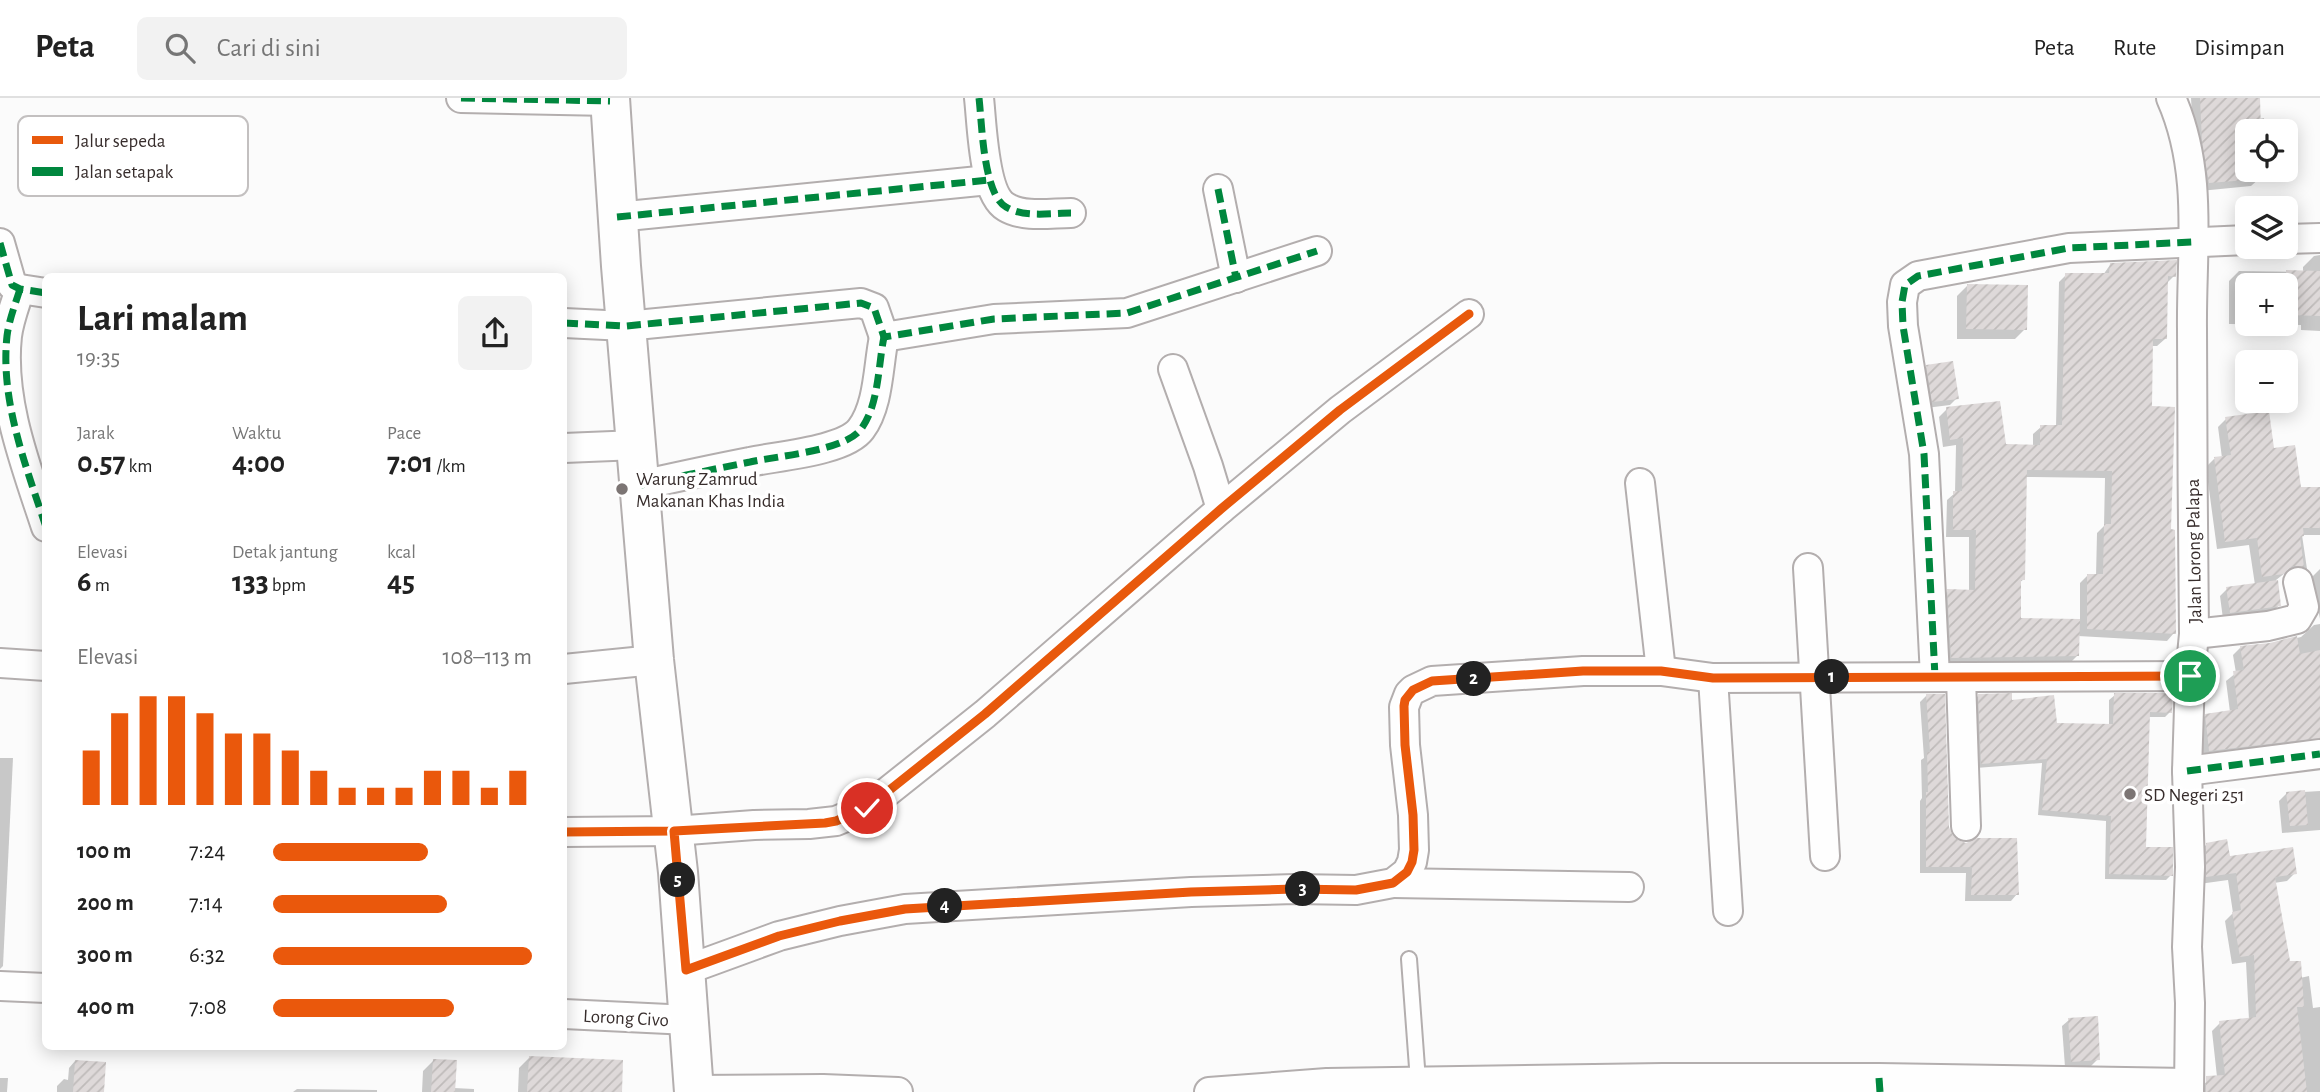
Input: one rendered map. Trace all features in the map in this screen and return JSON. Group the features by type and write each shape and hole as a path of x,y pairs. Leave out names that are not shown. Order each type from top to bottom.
{"main road":[{"path":"610,99 617,217 654,660 674,831 694,1091"}],"street":[{"path":"461,98 610,99"},
{"path":"979,98 989,180 998,202 1008,209 1032,214 1071,213"},
{"name":"Jalan Lorong Palapa","path":"2171,98 2182,125 2195,211 2191,303 2194,634 2187,771 2190,867 2187,947 2190,1003 2188,1087"},
{"path":"617,217 989,180"},
{"path":"1218,189 1236,278"},
{"path":"2298,239 2320,238"},
{"path":"1966,827 1924,454 1903,326 1902,293 1905,285 1918,276 2069,248 2235,240"},
{"path":"0,243 10,282 33,291 7,337 8,383 14,420 42,514"},
{"path":"884,337 994,319 1127,313 1317,251"},
{"path":"567,323 626,326 861,303 874,307 884,337 872,406 868,418 856,435 836,444 800,453 641,485"},
{"path":"567,832 674,831 825,823 867,808 985,714 1221,509 1340,410 1469,314"},
{"path":"1173,369 1221,509"},
{"path":"567,448 637,444"},
{"path":"1640,483 1661,671"},
{"path":"1808,568 1825,856"},
{"path":"2194,634 2268,626 2297,619 2304,607 2298,582"},
{"path":"567,670 654,660"},
{"path":"0,663 42,666"},
{"path":"1393,883 1407,872 1414,850 1403,717 1405,700 1413,690 1432,681 1583,671 1661,671 1713,678 2190,676"},
{"path":"1713,678 1728,911"},
{"path":"2187,771 2320,754"},
{"path":"686,970 779,936 905,909 1191,892 1356,890 1393,883 1629,887"},
{"path":"0,986 42,988"},
{"name":"Lorong Civo","path":"567,1014 689,1020"},
{"path":"1209,1092 1327,1083 1419,1081 2188,1087"},
{"path":"694,1091 811,1088 898,1092"}],"lane":[{"path":"1409,959 1419,1081"}],"building":[{"path":"2200,98 2260,98 2261,119 2235,119 2235,181 2209,183 2202,143"},
{"path":"2177,260 2176,277 2168,276 2167,339 2153,339 2152,406 2175,407 2171,529 2175,530 2176,634 2087,629 2087,574 2103,574 2104,524 2111,524 2112,471 2027,470 2025,580 2021,580 2021,618 2080,619 2079,656 1951,658 1947,589 1975,590 1976,530 1953,530 1953,491 1962,491 1963,438 1950,440 1946,407 2000,401 2006,444 2040,445 2040,425 2062,425 2065,273 2109,273 2110,263"},
{"path":"2286,270 2320,271 2320,316 2298,315 2298,273 2286,273"},
{"path":"1967,284 2028,285 2027,330 1966,329"},
{"path":"1953,361 1959,399 1932,402 1926,365"},
{"path":"2269,413 2274,448 2295,445 2301,487 2320,487 2320,528 2303,528 2304,536 2300,537 2304,567 2293,566 2284,574 2262,577 2257,538 2225,542 2214,457 2231,455 2225,417"},
{"path":"2278,580 2281,606 2230,613 2226,587"},
{"path":"2297,636 2300,654 2320,650 2320,738 2209,751 2205,714 2238,709 2233,671 2244,670 2240,646 2270,643"},
{"path":"2012,693 2012,700 2054,695 2057,723 2113,724 2114,693 2173,693 2172,713 2150,712 2146,847 2173,847 2173,876 2109,874 2111,816 2042,810 2047,759 1981,764 1978,694"},
{"path":"1926,694 1945,694 1949,827 1952,834 1966,843 1977,838 2017,838 2019,895 1971,895 1972,867 1926,867 1927,752 1930,752"},
{"path":"2305,790 2308,825 2290,826 2286,792"},
{"path":"2227,839 2230,856 2293,847 2297,874 2275,877 2290,961 2301,961 2304,1007 2297,1007 2307,1092 2206,1092 2206,1076 2225,1075 2219,1021 2256,1017 2254,955 2240,957 2232,912 2241,910 2236,873 2206,877 2206,843"},
{"path":"2098,1016 2100,1060 2071,1062 2068,1018"},
{"path":"529,1056 623,1060 622,1092 527,1092"},
{"path":"433,1059 457,1060 455,1092 431,1092"},
{"path":"75,1060 106,1062 104,1092 73,1092"}],"marked path":[{"path":"461,98 610,101"},
{"path":"979,98 985,157 992,188 998,200 1006,207 1021,213 1071,213"},
{"path":"617,217 989,180"},
{"path":"1218,189 1236,278"},
{"path":"1935,677 1924,454 1903,326 1902,302 1905,285 1918,276 2069,248 2193,242"},
{"path":"0,243 12,285 42,292"},
{"path":"567,323 626,326 861,303 874,308 884,337 994,319 1127,313 1317,251"},
{"path":"20,289 7,336 7,385 16,433 42,515"},
{"path":"641,485 810,452 841,443 853,436 861,429 871,409 884,337"},
{"path":"2187,771 2320,754"},
{"path":"1879,1078 1880,1092"}],"cycle path":[{"path":"567,832 674,831 809,824 836,821 867,808 985,714 1221,509 1340,410 1469,314"},
{"path":"686,970 779,936 905,909 1191,892 1356,890 1393,883 1407,872 1414,850 1404,707 1413,690 1432,681 1583,671 1661,671 1713,678 2190,676"}],"place":[{"name":"Warung Zamrud Makanan Khas India","path":"622,489"},
{"name":"SD Negeri 251","path":"2130,794"}],"route":[{"path":"867,808 825,823 674,831 686,970 779,936 905,909 1191,892 1356,890 1383,887 1407,872 1412,862 1413,815 1405,745 1404,706 1413,690 1432,681 1583,671 1661,671 1713,678 2190,676"}]}
